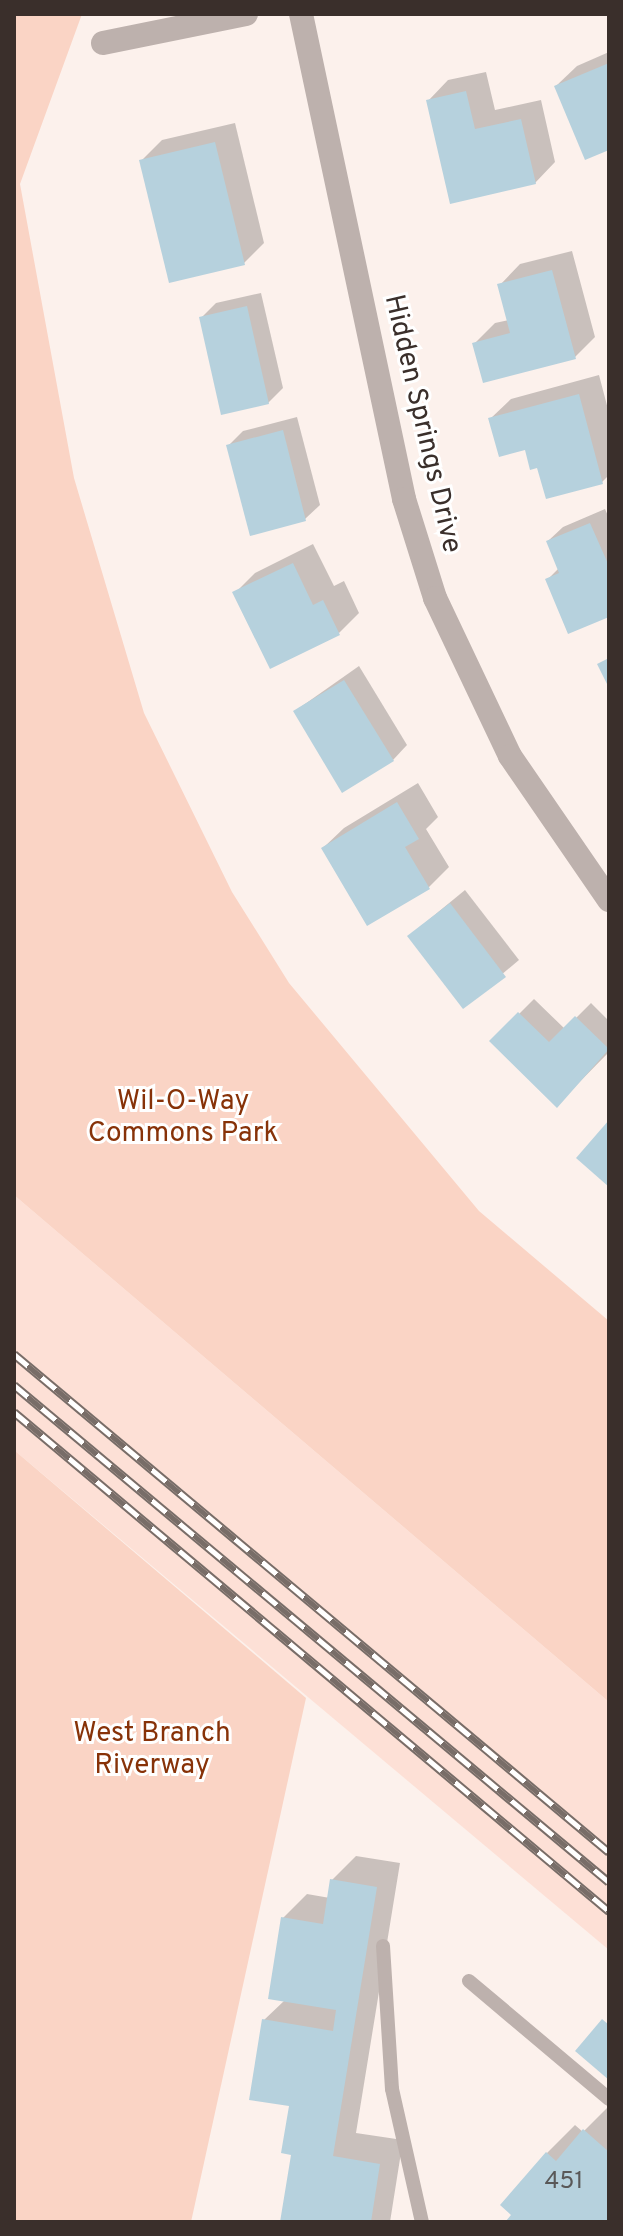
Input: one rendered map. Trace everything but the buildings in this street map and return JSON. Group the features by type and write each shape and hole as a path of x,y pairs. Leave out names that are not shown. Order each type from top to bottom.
{"street":[{"path":"103,43 246,14"},
{"name":"Hidden Springs Drive","path":"301,14 404,499 435,598 510,756 609,900"}],"lane":[{"path":"383,1946 392,2089 422,2222"},
{"path":"469,1981 609,2099"}],"shaded area":[{"path":"14,1195 609,1702 609,1950 14,1450"}],"green space":[{"name":"Wil-O-Way Commons Park","path":"14,14 82,14 20,184 74,478 144,713 232,892 289,983 479,1211 609,1321 609,1702 14,1195"},
{"name":"West Branch Riverway","path":"14,1450 306,1698 191,2222 14,2222"}],"railway":[{"path":"14,1354 609,1852"},
{"path":"14,1385 609,1882"},
{"path":"14,1412 609,1911"}]}
